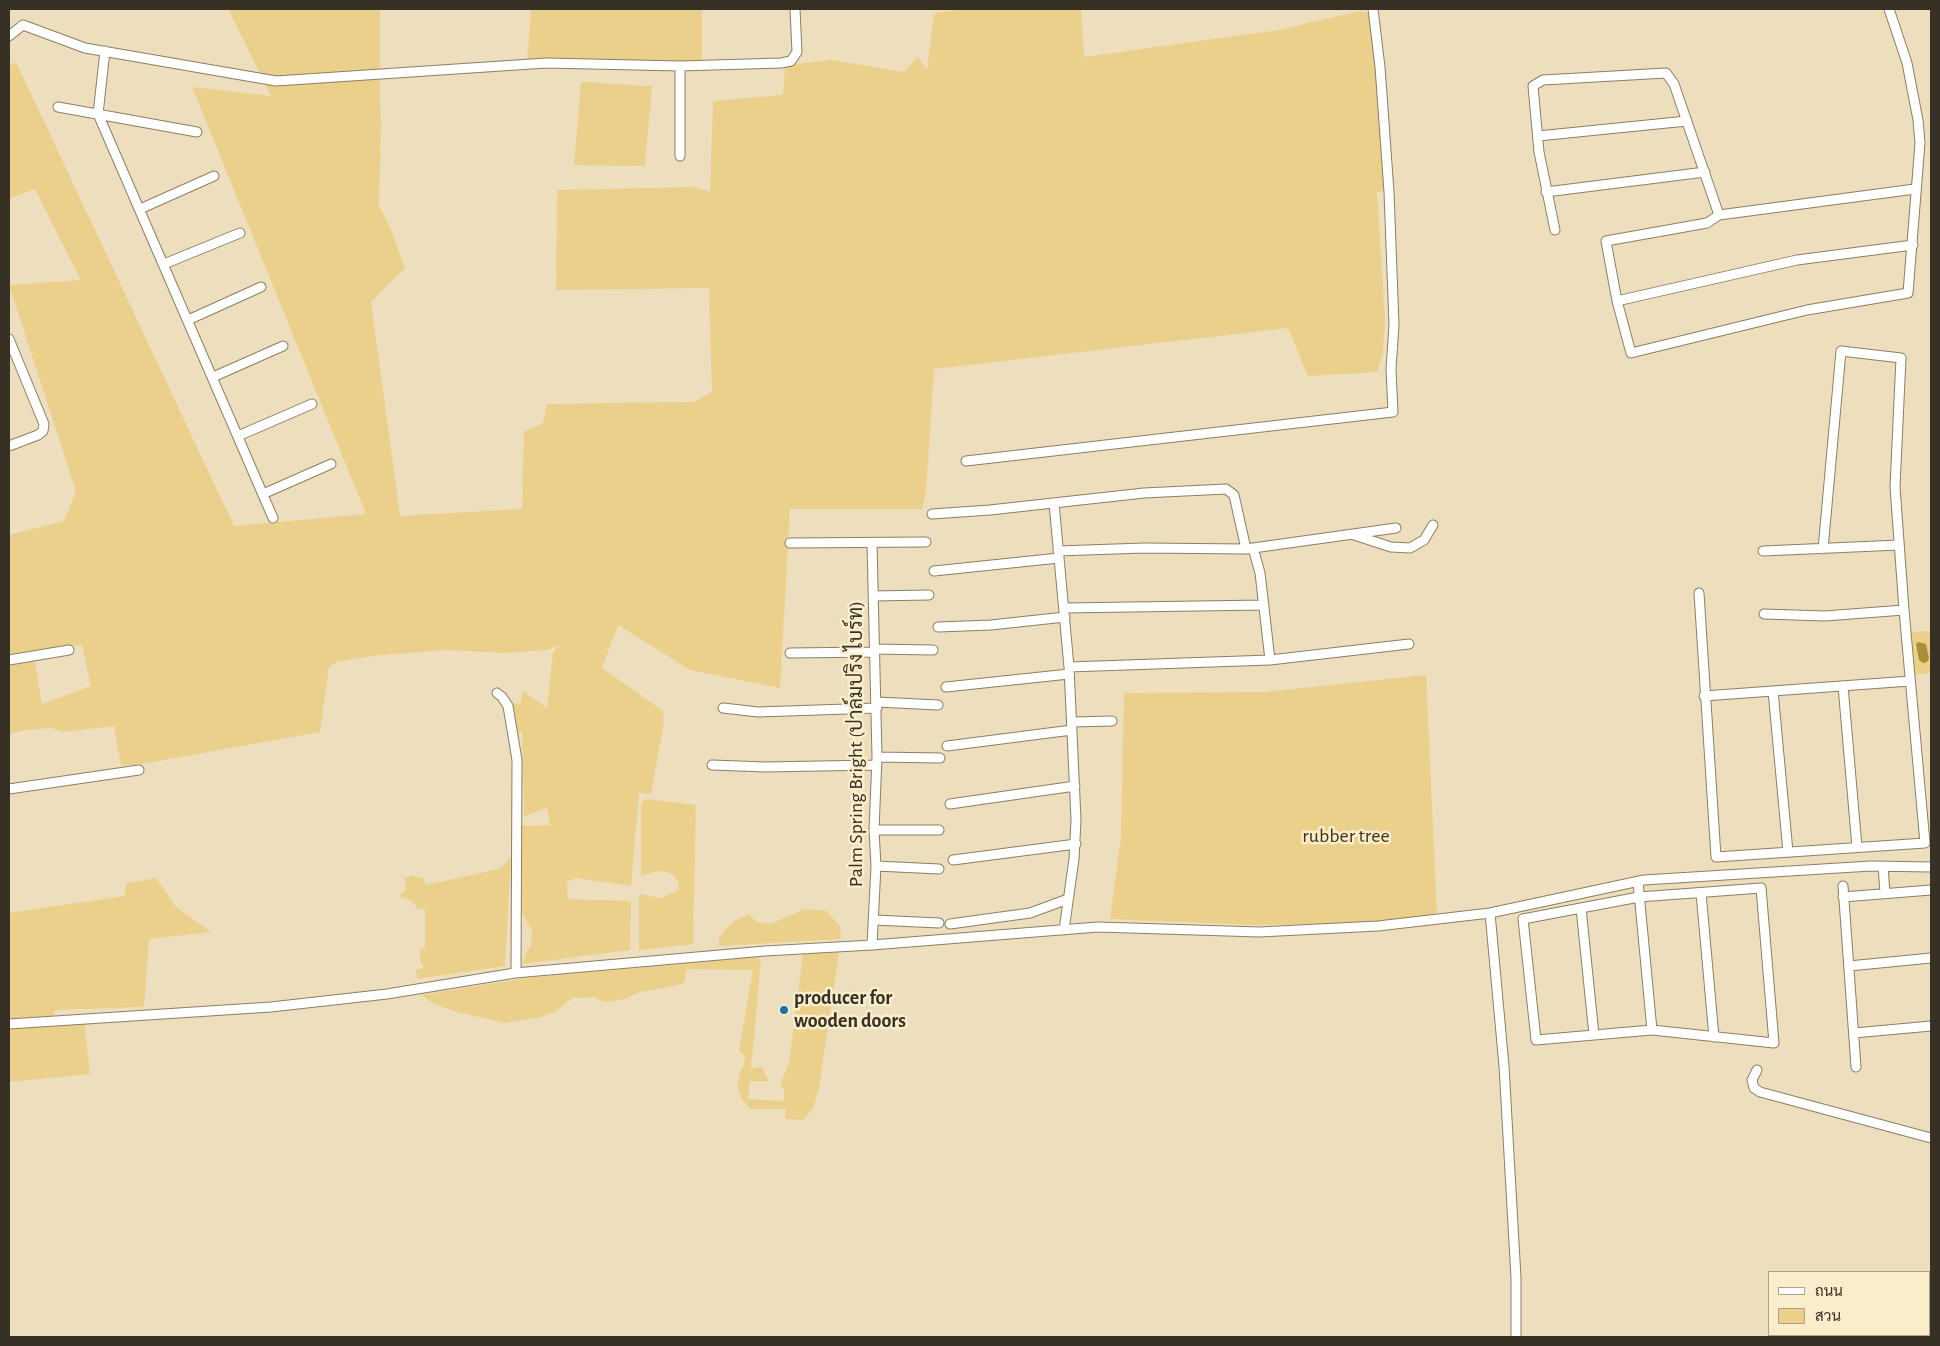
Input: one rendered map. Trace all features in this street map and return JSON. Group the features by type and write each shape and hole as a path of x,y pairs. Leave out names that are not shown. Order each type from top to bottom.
{"street":[{"path":"9,36 23,25 85,48 276,81 546,63 680,66 780,63 791,61 797,52 796,9"},
{"path":"966,461 1394,412 1391,369 1394,325 1389,192 1380,67 1373,9"},
{"path":"1889,9 1907,63 1918,120 1920,144 1908,293 1807,310 1631,353 1617,301 1606,241 1707,223 1719,215 1915,189"},
{"path":"105,52 98,114 274,518"},
{"path":"680,66 680,156"},
{"path":"1555,230 1546,192 1533,86 1543,80 1666,73 1674,84 1719,215"},
{"path":"58,107 197,132"},
{"path":"1538,136 1687,121"},
{"path":"1546,192 1705,172"},
{"path":"140,209 214,176"},
{"path":"164,264 240,233"},
{"path":"1617,301 1797,260 1913,245"},
{"path":"188,320 261,287"},
{"path":"9,339 44,424 43,431 38,435 9,446"},
{"path":"213,377 283,346"},
{"path":"1699,593 1704,696 1716,857 1925,843 1904,610 1896,487 1901,358 1841,350 1823,549"},
{"path":"238,436 312,404"},
{"path":"263,494 331,464"},
{"path":"932,514 1144,493 1229,490 1234,495 1249,548 1260,573 1270,660"},
{"path":"1054,503 1069,670 1075,786 1076,844 1064,930"},
{"path":"1349,534 1391,547 1410,548 1424,540 1433,525"},
{"path":"934,571 1058,554 1144,548 1249,548 1396,528"},
{"path":"790,543 926,542"},
{"name":"Palm Spring Bright (ปาล์มปริง ไบร์ท)","path":"872,543 877,705 874,830 876,866 872,945"},
{"path":"1763,551 1899,545"},
{"path":"873,596 929,595"},
{"path":"938,627 991,625 1064,612 1264,605"},
{"path":"1764,614 1825,616 1904,610"},
{"path":"946,687 1069,670 1270,660 1409,644"},
{"path":"9,660 69,650"},
{"path":"790,653 933,650"},
{"path":"1704,696 1910,681"},
{"path":"1843,686 1857,847"},
{"path":"1773,691 1788,852"},
{"path":"497,694 502,697 508,706 516,752 518,784 516,973"},
{"path":"723,708 758,712 877,705 938,705"},
{"path":"947,746 1112,721"},
{"path":"712,765 765,767 940,758"},
{"path":"9,789 139,770"},
{"path":"950,804 1075,786"},
{"path":"874,830 939,830"},
{"path":"953,860 1076,844"},
{"path":"876,866 939,869"},
{"path":"9,1024 271,1007 387,994 516,973 755,952 1098,928 1259,932 1378,926 1490,913 1638,882 1882,866 1931,867"},
{"path":"1882,866 1885,893"},
{"path":"1638,882 1652,1030"},
{"path":"1843,886 1856,1066"},
{"path":"1761,888 1774,1043 1652,1030 1536,1040 1523,918 1639,897 1761,888"},
{"path":"1843,897 1931,890"},
{"path":"1701,893 1714,1037"},
{"path":"950,924 1030,913 1068,898"},
{"path":"1581,908 1594,1035"},
{"path":"1490,913 1504,1066 1516,1278 1516,1337"},
{"path":"874,920 939,923"},
{"path":"1849,966 1931,958"},
{"path":"1854,1033 1931,1026"},
{"path":"1757,1070 1752,1080 1754,1088 1760,1092 1931,1138"}],"green space":[{"path":"228,9 380,9 381,123 379,205 391,230 405,268 371,302 400,516 522,509 524,432 543,423 547,404 693,402 712,392 709,288 556,290 557,190 694,187 710,192 713,101 783,95 785,65 832,60 904,72 918,57 927,70 934,14 958,9 1081,9 1084,57 1279,30 1359,11 1376,15 1385,191 1377,192 1385,318 1383,353 1377,372 1308,376 1288,328 934,369 926,493 922,509 790,509 780,688 690,670 618,625 602,668 663,711 664,722 651,794 639,793 631,886 576,878 567,882 568,899 631,901 630,950 522,964 531,945 532,931 518,905 520,826 550,825 547,808 524,816 522,732 508,734 505,704 520,704 523,691 547,708 553,652 560,645 546,650 504,653 447,650 381,655 338,661 329,667 320,732 141,764 121,766 114,726 63,732 51,728 26,730 9,734 9,662 34,657 42,704 91,686 82,645 9,654 9,535 64,521 76,491 9,285 81,280 35,189 9,199 9,66 16,62 234,526 366,514 192,87 271,96"},
{"path":"531,9 702,9 702,66 527,64"},
{"path":"581,82 652,86 645,166 574,165"},
{"path":"1931,631 1931,673 1912,675 1909,632"},
{"name":"rubber tree","path":"1426,675 1437,915 1346,924 1254,925 1110,919 1121,837 1124,693 1264,692"},
{"path":"646,799 696,805 693,944 639,950 639,894 660,898 679,890 678,881 672,874 663,871 641,876 641,803"},
{"path":"511,858 505,966 417,979 416,969 423,967 423,963 420,963 420,949 425,949 425,909 418,909 411,900 398,897 406,890 405,878 411,876 423,878 426,885 499,869"},
{"path":"156,878 176,907 211,932 149,939 144,1007 54,1010 54,1021 9,1024 9,913 124,896 127,883"},
{"path":"804,909 827,911 840,927 841,939 719,946 719,938 725,930 734,921 748,914 757,922 771,924"},
{"path":"839,952 819,1088 813,1108 804,1120 785,1119 786,1109 751,1109 743,1101 737,1087 744,1064 745,1056 739,1051 753,970 687,969 684,983 640,992 624,999 605,1002 592,997 572,998 555,1012 540,1017 506,1023 456,1012 434,1004 421,995 525,978 758,957 761,962 751,1068 762,1067 769,1081 750,1081 748,1099 784,1101 784,1090 780,1085 789,1063 803,954"},
{"path":"84,1020 90,1074 9,1082 9,1025"}],"shaded area":[{"path":"1918,642 1926,644 1929,658 1927,662 1923,663 1919,660 1916,644"}],"place":[{"name":"producer for wooden doors","path":"784,1010"}]}
